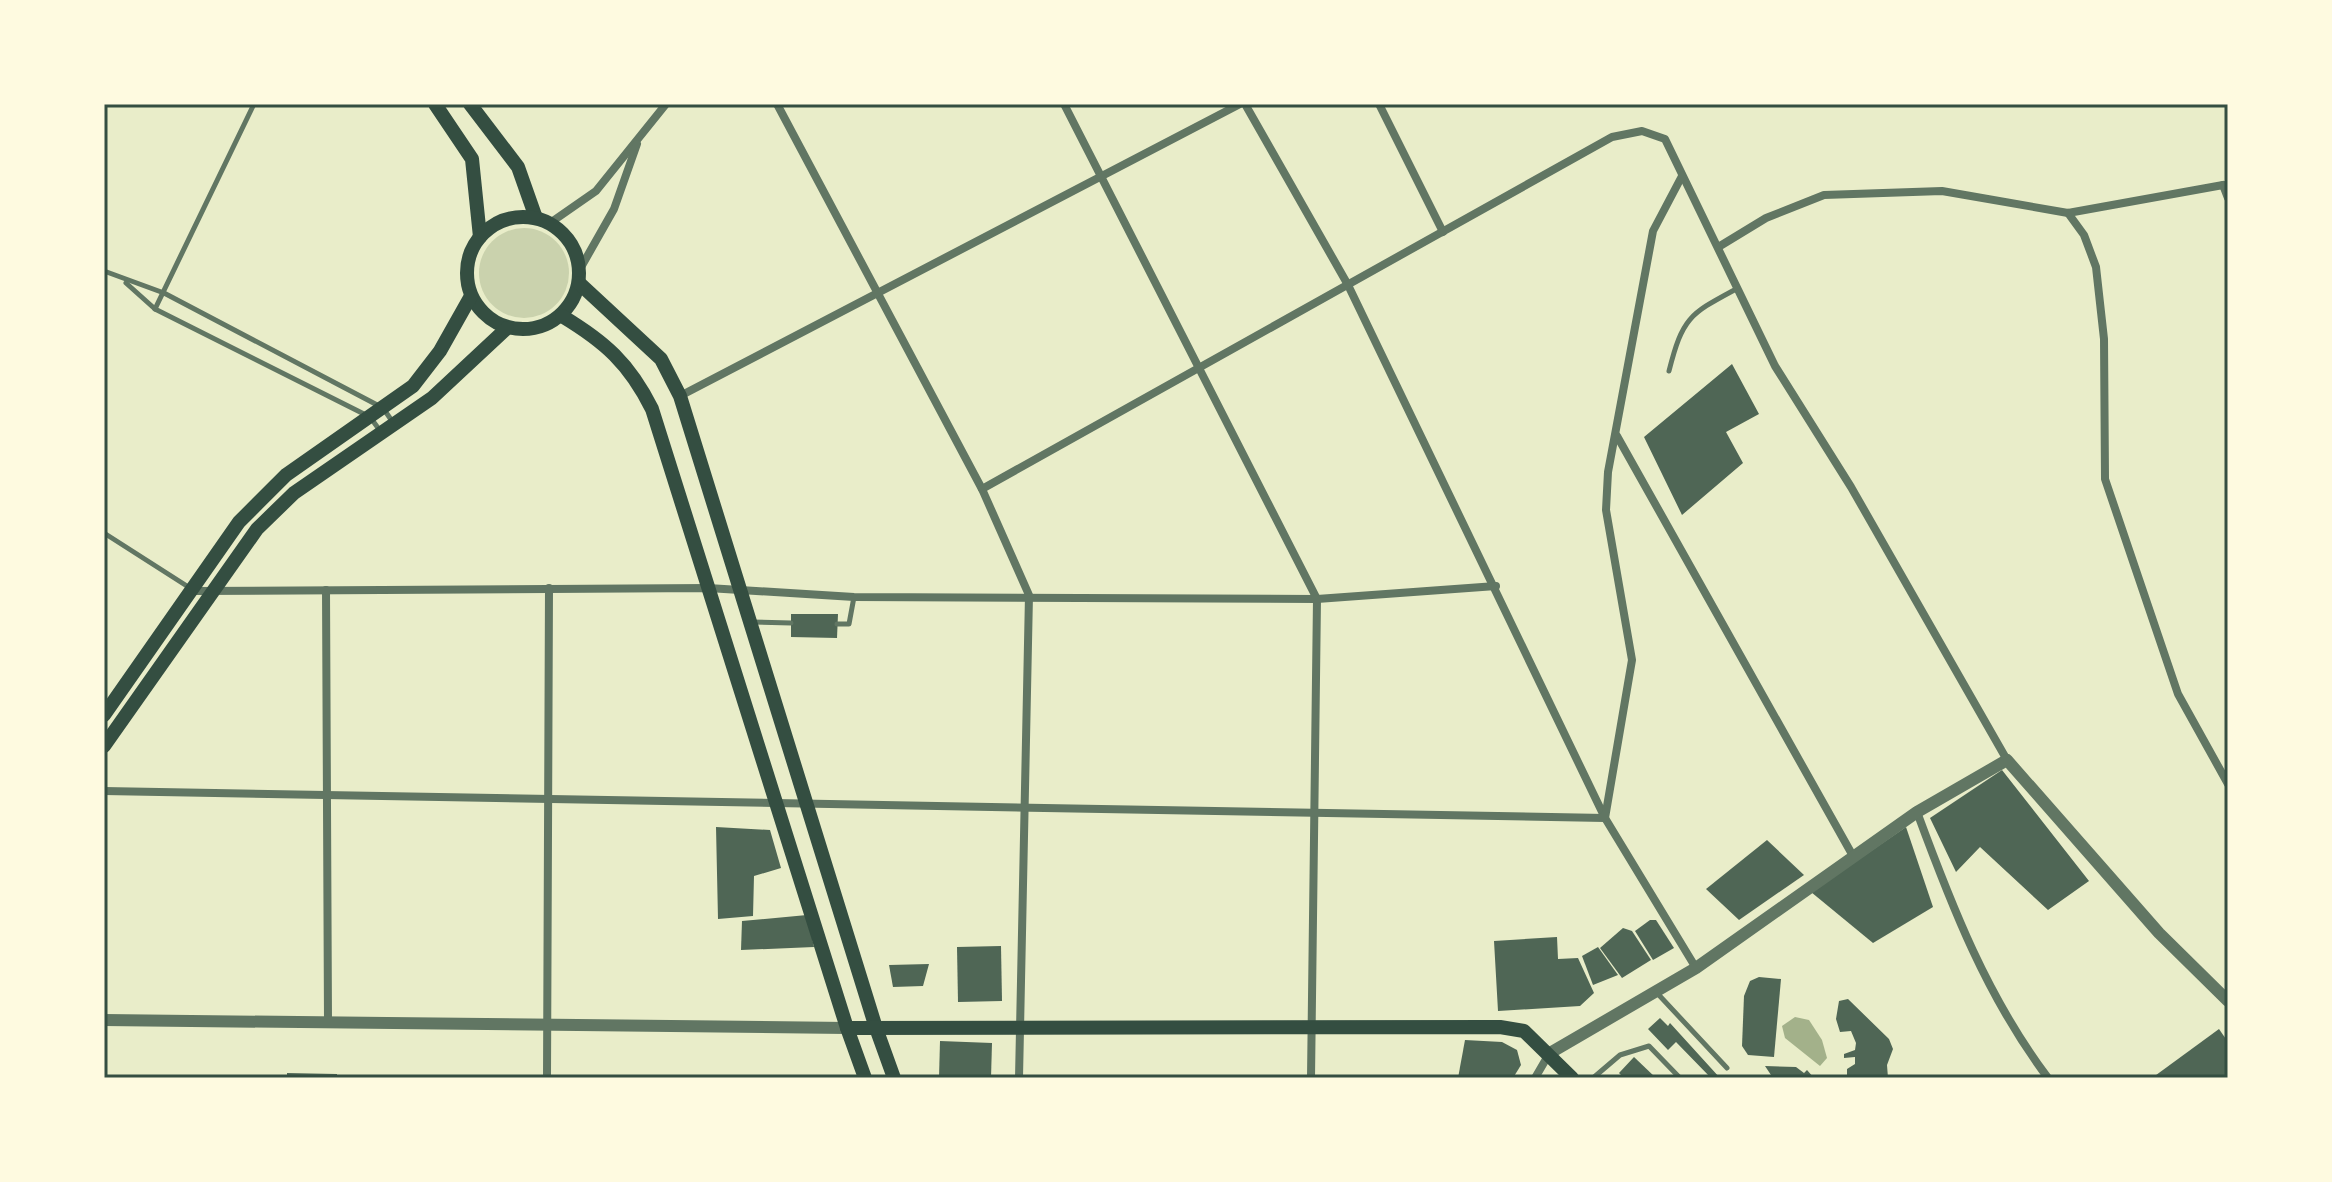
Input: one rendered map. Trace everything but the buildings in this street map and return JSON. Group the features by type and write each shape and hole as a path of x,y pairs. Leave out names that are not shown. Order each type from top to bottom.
{"main road":[{"path":"435,104 472,159 480,237"},
{"path":"470,104 518,167 543,220 571,242 580,276 661,359 680,396 894,1078"},
{"path":"543,220 506,219 480,237 467,265 471,296 492,321 507,328 527,330 545,326 562,316 573,301 580,276"},
{"path":"104,715 194,591 239,522 286,475 413,386 440,351 471,296"},
{"path":"562,316 601,340 635,376 652,409 865,1078"},
{"path":"104,746 257,529 294,493 432,398 507,328"},
{"path":"847,1028 1500,1027 1524,1031 1550,1053 1572,1078"}],"street":[{"path":"543,220 596,191 666,104"},
{"path":"777,104 982,489 1029,595 1019,1078"},
{"path":"1064,104 1317,599 1311,1078"},
{"path":"680,396 1243,104 1348,285 1496,586 1605,818 1696,968"},
{"path":"1379,104 1443,232"},
{"path":"982,489 1612,137 1642,131 1665,139 1720,246 1775,366 1851,487 2007,760 2159,933 2228,1001"},
{"path":"580,276 614,209 639,139"},
{"path":"1605,818 1632,660 1606,510 1608,472 1653,231 1682,176"},
{"path":"1720,246 1766,218 1824,195 1942,191 2068,213 2226,181 2228,198"},
{"path":"2068,213 2084,235 2096,267 2104,339 2105,479 2178,694 2228,784"},
{"path":"1617,436 1853,856"},
{"path":"194,591 740,588 854,597 1029,595 1317,599 1496,586"},
{"path":"547,1078 549,588"},
{"path":"326,590 328,1022"},
{"path":"1535,1078 1550,1053 1696,968 1917,812 2007,760"},
{"path":"104,791 1605,818"},
{"path":"1917,812 1961,930 2013,1032 2048,1078"},
{"path":"104,1020 847,1028"}],"lane":[{"path":"155,309 254,104"},
{"path":"104,271 164,293 383,408 388,428"},
{"path":"122,280 155,309 388,428"},
{"path":"1669,371 1678,336 1692,313 1739,287"},
{"path":"104,533 194,591"},
{"path":"837,624 849,624 854,597"},
{"path":"750,622 791,623"},
{"path":"1655,991 1727,1068"},
{"path":"1593,1078 1620,1055 1649,1046 1680,1078"}],"shaded area":[{"path":"524,228 541,231 556,241 566,256 569,273 566,290 556,305 541,315 524,318 507,315 492,305 482,290 479,273 482,256 492,241 507,231"},
{"path":"1795,1017 1809,1020 1822,1040 1827,1058 1820,1066 1785,1038 1782,1026"}]}
